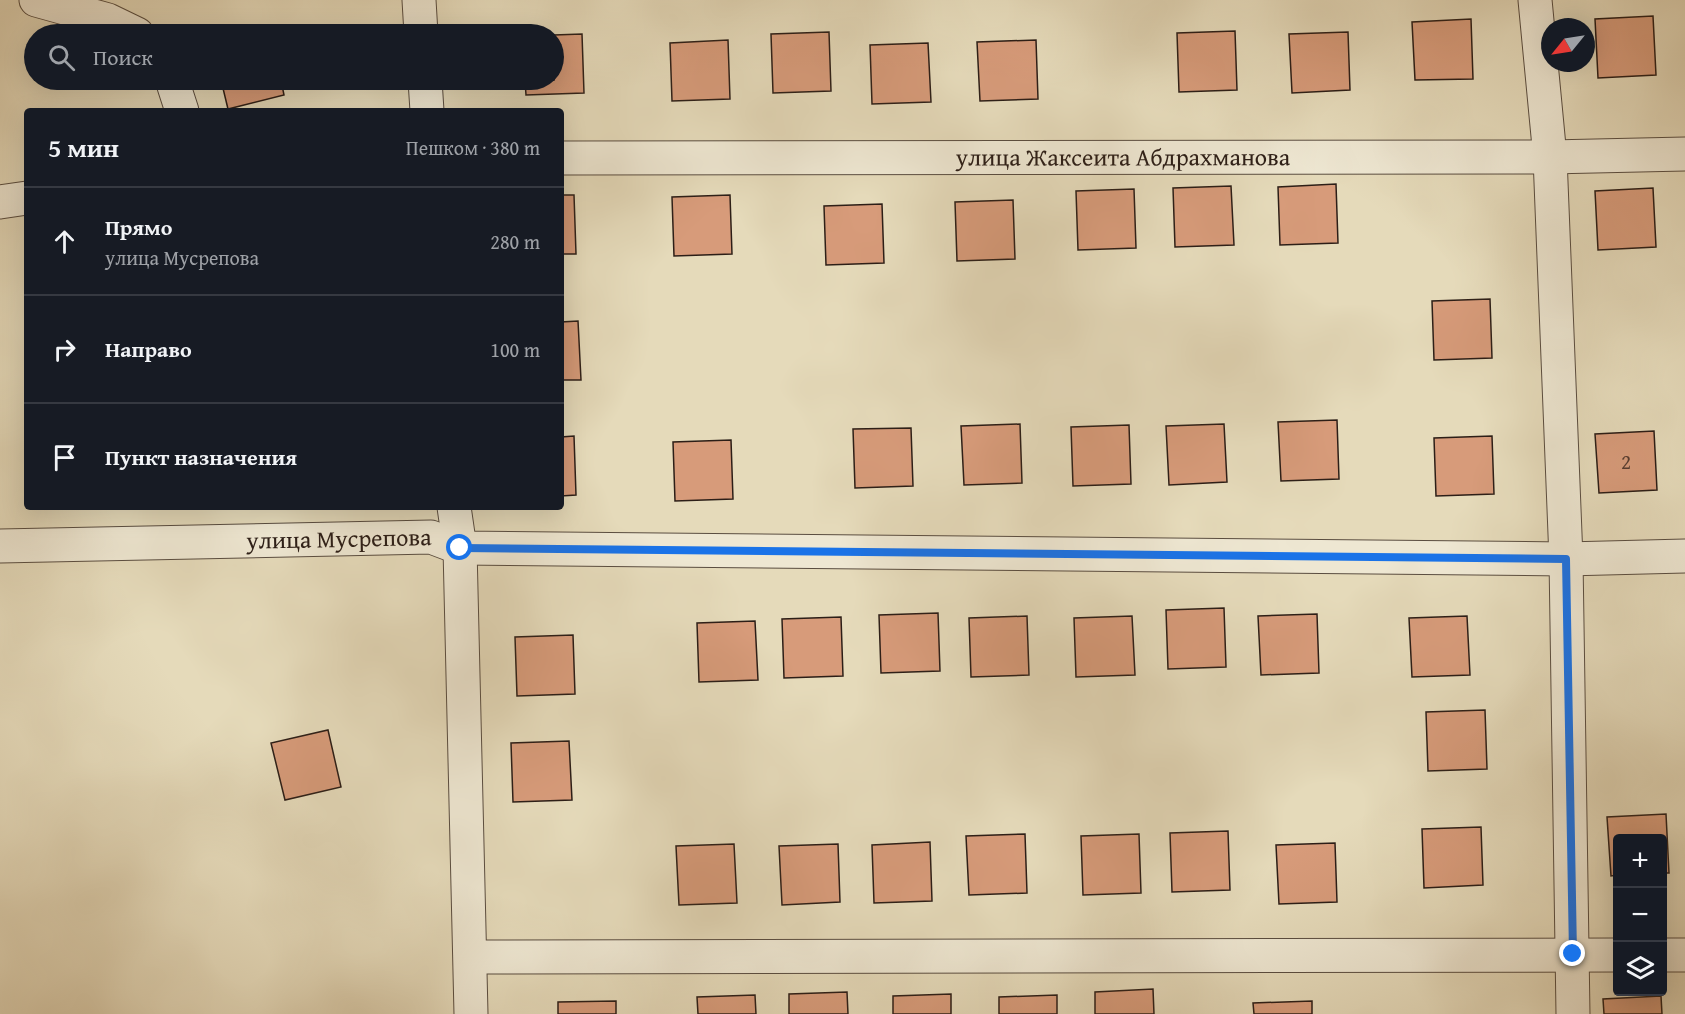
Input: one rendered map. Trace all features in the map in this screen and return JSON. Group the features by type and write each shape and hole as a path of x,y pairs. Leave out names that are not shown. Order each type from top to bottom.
{"street":[{"path":"36,0 116,24"},
{"path":"419,0 420,24"},
{"path":"1535,0 1550,157 1566,559 1574,1014"},
{"path":"175,90 181,108"},
{"path":"426,90 427,108"},
{"name":"улица Жаксеита Абдрахманова","path":"564,158 1550,157 1685,154"},
{"path":"0,202 24,198"},
{"path":"454,510 460,548 471,1014"},
{"name":"улица Мусрепова","path":"0,546 431,537 460,548 1566,559 1685,556"},
{"path":"471,957 1613,955"},
{"path":"1667,955 1685,955"}],"building":[{"path":"1653,16 1656,75 1598,78 1595,19"},
{"path":"1471,19 1473,79 1415,80 1412,22"},
{"path":"1235,31 1237,90 1179,92 1177,33"},
{"path":"829,32 831,91 773,93 771,34"},
{"path":"1348,32 1350,90 1292,93 1289,34"},
{"path":"582,34 584,93 526,95 526,90 564,90 564,35"},
{"path":"728,40 730,99 672,101 670,43"},
{"path":"1036,40 1038,99 980,101 977,42"},
{"path":"928,43 931,102 872,104 870,45"},
{"path":"223,90 283,90 284,95 228,108"},
{"path":"1336,184 1338,243 1280,245 1278,187"},
{"path":"1231,186 1234,245 1175,247 1173,188"},
{"path":"1653,188 1656,247 1598,250 1595,191"},
{"path":"1134,189 1136,248 1078,250 1076,191"},
{"path":"564,195 574,195 576,254 564,254"},
{"path":"730,195 732,254 674,256 672,197"},
{"path":"1013,200 1015,259 957,261 955,202"},
{"path":"882,204 884,263 826,265 824,206"},
{"path":"1490,299 1492,358 1434,360 1432,301"},
{"path":"578,321 581,380 564,380 564,322"},
{"path":"1337,420 1339,479 1281,481 1278,422"},
{"path":"1020,424 1022,483 964,485 961,426"},
{"path":"1224,424 1227,482 1169,485 1166,426"},
{"path":"1129,425 1131,484 1073,486 1071,427"},
{"path":"911,428 913,486 855,488 853,429"},
{"path":"1654,431 1657,490 1599,493 1595,434"},
{"path":"574,436 576,495 564,496 564,437"},
{"path":"1492,436 1494,494 1436,496 1434,438"},
{"path":"731,440 733,499 675,501 673,442"},
{"path":"1224,608 1226,667 1168,669 1166,610"},
{"path":"938,613 940,671 881,673 879,615"},
{"path":"1317,614 1319,673 1261,675 1258,616"},
{"path":"1027,616 1029,675 971,677 969,618"},
{"path":"1132,616 1135,675 1076,677 1074,618"},
{"path":"1467,616 1470,675 1412,677 1409,618"},
{"path":"841,617 843,676 784,678 782,619"},
{"path":"755,621 758,680 699,682 697,623"},
{"path":"573,635 575,694 517,696 515,637"},
{"path":"1485,710 1487,769 1428,771 1426,712"},
{"path":"328,730 341,787 285,800 271,743"},
{"path":"569,741 572,800 513,802 511,743"},
{"path":"1666,814 1669,873 1667,873 1667,834 1613,834 1613,876 1611,876 1607,817"},
{"path":"1481,827 1483,885 1424,888 1422,829"},
{"path":"1228,831 1230,890 1172,892 1170,833"},
{"path":"1025,834 1027,893 969,895 966,836"},
{"path":"1139,834 1141,893 1083,895 1081,836"},
{"path":"930,842 932,901 874,903 872,845"},
{"path":"1335,843 1337,902 1279,904 1276,845"},
{"path":"734,844 737,903 679,905 676,846"},
{"path":"838,844 840,902 782,905 779,846"},
{"path":"1153,989 1154,1014 1095,1014 1095,992"},
{"path":"847,992 848,1014 789,1014 789,994"},
{"path":"951,994 951,1014 893,1014 893,996"},
{"path":"755,995 756,1014 698,1014 697,997"},
{"path":"1057,995 1057,1014 999,1014 999,997"},
{"path":"1661,996 1662,1014 1604,1014 1603,999"},
{"path":"616,1001 616,1014 558,1014 558,1002"},
{"path":"1312,1001 1312,1014 1254,1014 1253,1003"}],"route":[{"path":"460,548 1566,559 1573,954"}]}
